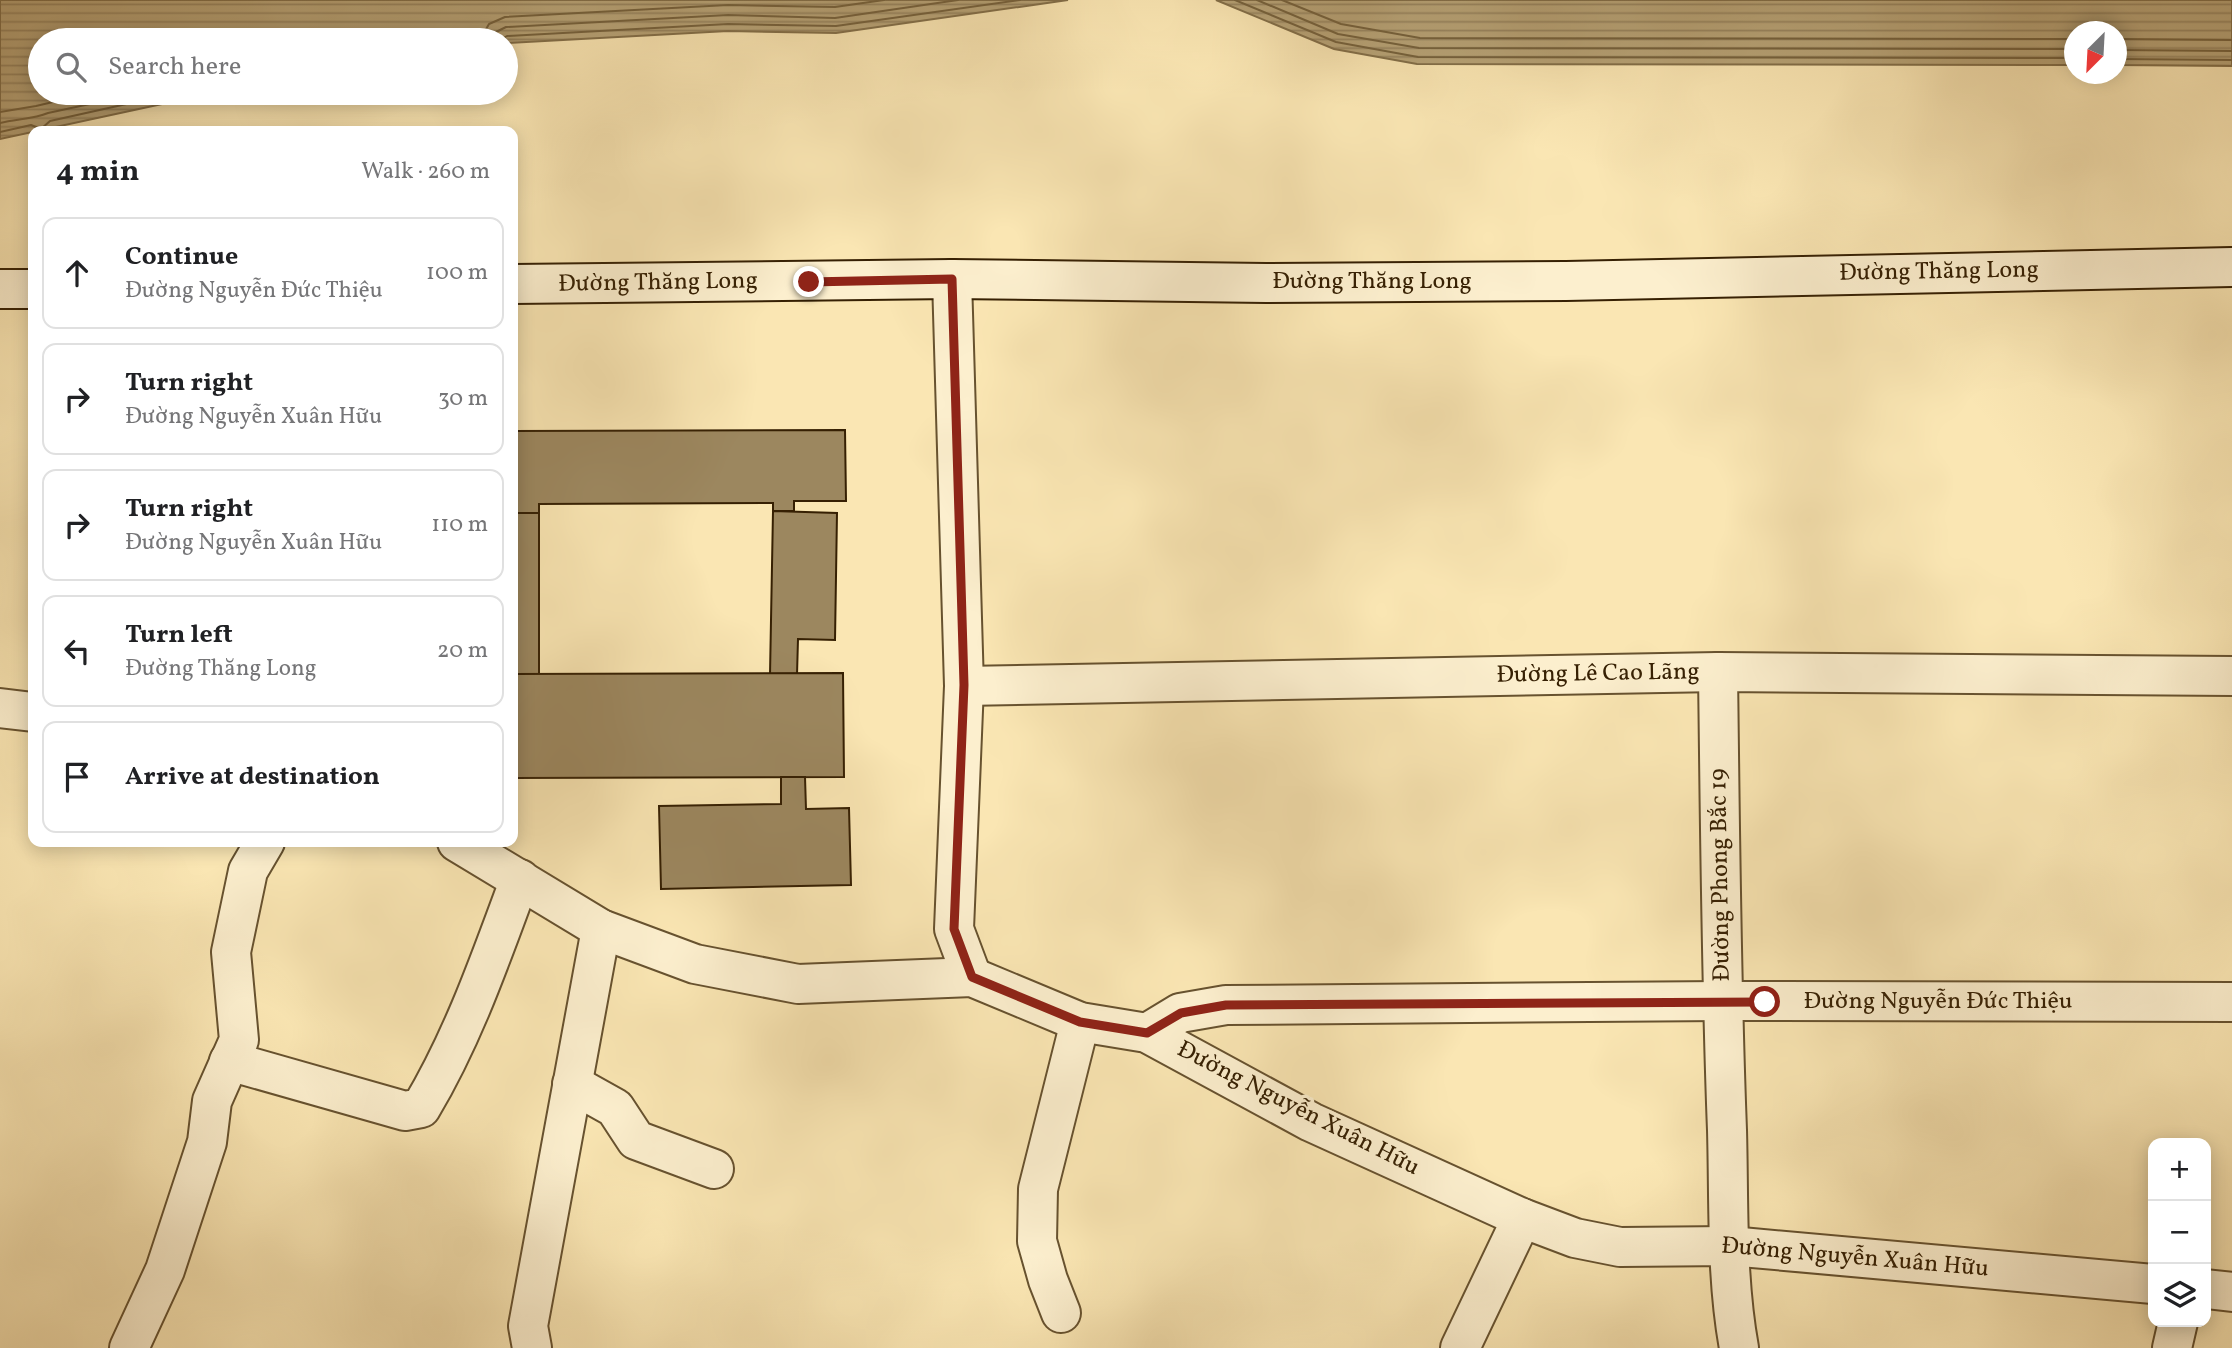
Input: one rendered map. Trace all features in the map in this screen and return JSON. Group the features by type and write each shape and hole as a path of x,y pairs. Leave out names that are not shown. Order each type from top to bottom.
{"street":[{"name":"Đường Thăng Long","path":"518,284 952,279 1252,283 1566,281 2232,267"},
{"path":"466,847 601,929 695,964 798,984 972,977 954,929 964,685 952,279"},
{"path":"0,289 28,289"},
{"name":"Đường Lê Cao Lãng","path":"964,685 1718,672 2232,676"},
{"name":"Đường Phong Bắc 19","path":"1718,672 1722,1001 1733,1313 1739,1348"},
{"path":"0,708 28,711"},
{"path":"129,1348 165,1270 207,1142 212,1101 239,1040 231,952 248,871 262,847"},
{"path":"229,1061 405,1111 421,1108 444,1070 468,1016 520,879"},
{"path":"532,1348 528,1326 601,929"},
{"name":"Đường Nguyễn Xuân Hữu","path":"972,977 1080,1022 1147,1033 1311,1122 1522,1218 1575,1238 1619,1247 1730,1246 2148,1284"},
{"name":"Đường Nguyễn Đức Thiệu","path":"1147,1033 1181,1013 1226,1005 1722,1001 2232,1002"},
{"path":"1061,1313 1037,1241 1038,1189 1080,1022"},
{"path":"572,1084 615,1108 636,1140 714,1169"},
{"path":"1460,1348 1522,1218"},
{"path":"2211,1290 2232,1292"},
{"path":"2172,1348 2177,1327"}],"water":[{"path":"0,0 1068,0 836,33 728,31 518,42 518,28 28,28 28,105 157,105 60,126 28,126 28,133 0,139"},
{"path":"1216,0 2232,0 2232,66 2127,65 2127,21 2064,21 2064,65 1417,64 1334,49"}],"building":[{"path":"845,430 846,501 794,501 794,511 773,511 773,503 539,504 539,513 518,513 518,431"},
{"path":"773,511 837,513 835,640 798,639 797,675 770,675"},
{"path":"518,513 539,513 539,674 518,674"},
{"path":"843,673 844,777 518,778 518,674"},
{"path":"781,777 805,777 806,809 849,808 851,885 661,889 659,806 781,804"}],"route":[{"path":"809,282 952,279 964,685 954,929 972,977 1080,1022 1147,1033 1181,1013 1226,1005 1765,1002"}]}
